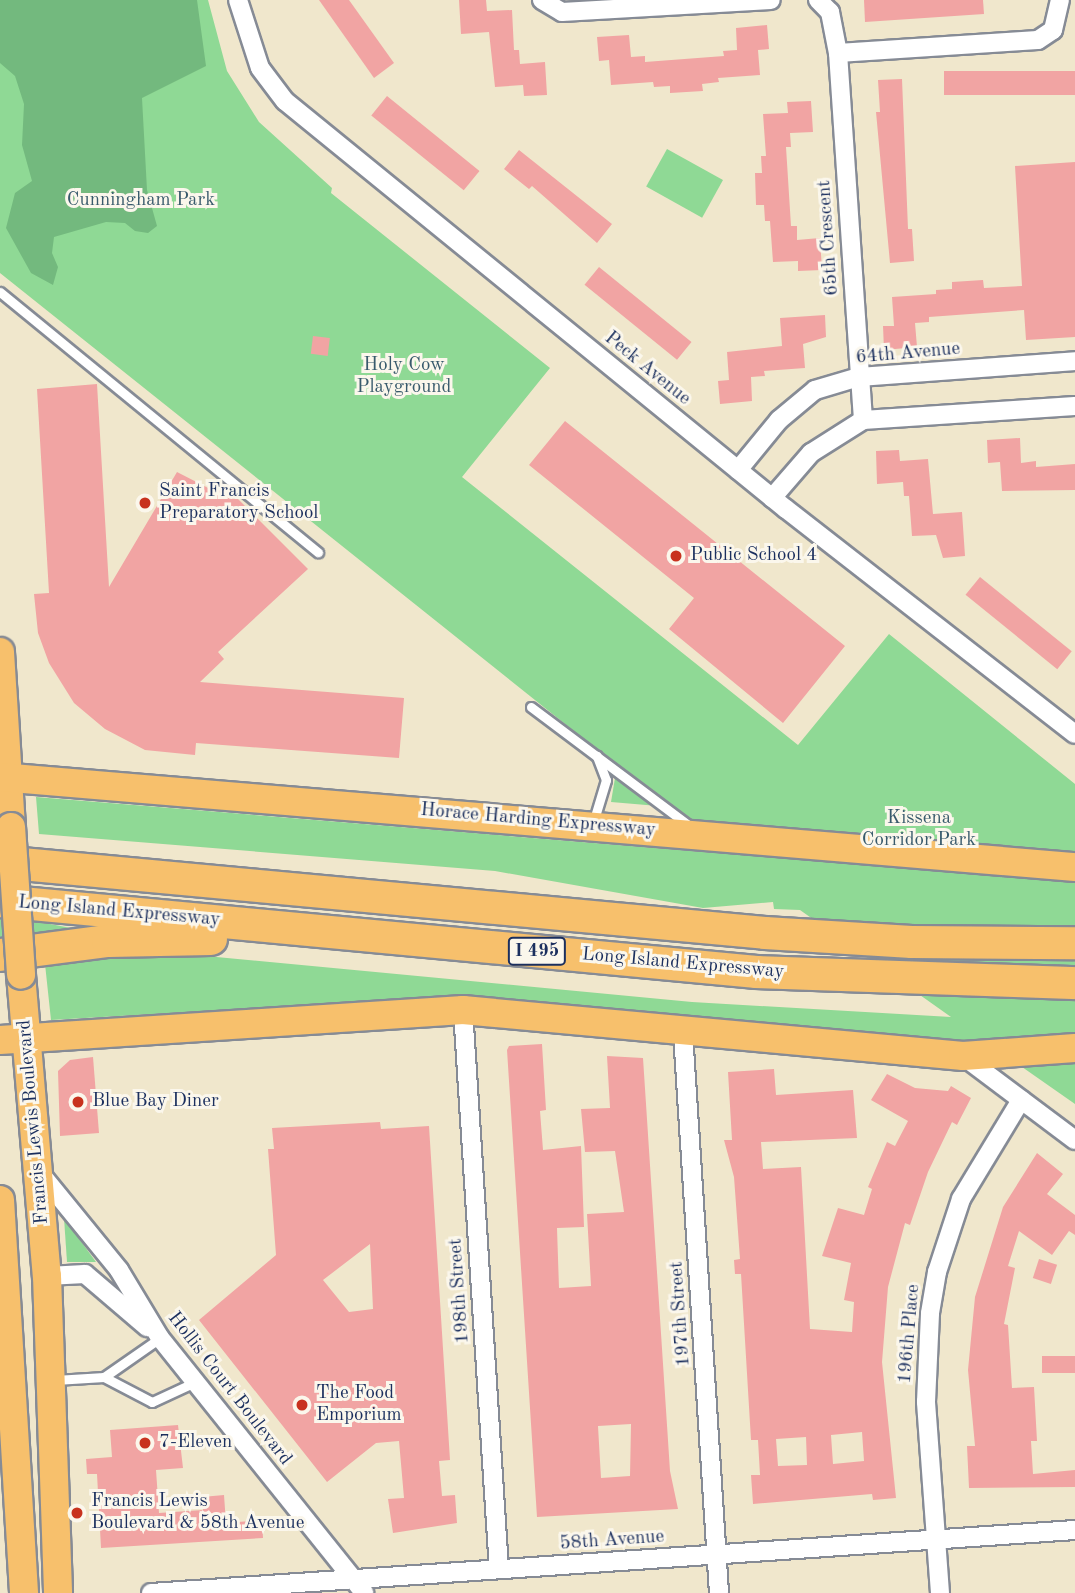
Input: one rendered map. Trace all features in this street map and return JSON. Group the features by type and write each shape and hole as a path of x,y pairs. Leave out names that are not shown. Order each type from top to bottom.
{"highway":[{"path":"6,838 206,881"},
{"name":"Long Island Expressway","path":"0,862 814,937 1075,943"},
{"name":"Long Island Expressway","path":"0,901 808,975 1075,983"},
{"path":"10,965 149,939 498,947"}],"main road":[{"name":"Francis Lewis Boulevard","path":"0,652 13,1039 40,1173 47,1276 58,1593"},
{"name":"Horace Harding Expressway","path":"4,778 1075,867"},
{"path":"13,1039 463,1010 684,1033 963,1056 1075,1048"},
{"path":"0,1200 24,1593"}],"street":[{"name":"Peck Avenue","path":"238,0 260,68 285,101 772,498 1075,734"},
{"path":"542,0 562,12 771,0"},
{"name":"65th Crescent","path":"818,0 830,12 838,53 863,420"},
{"path":"838,53 1038,40 1054,30 1060,0"},
{"name":"64th Avenue","path":"738,470 779,420 815,390 859,377 1075,361"},
{"path":"772,498 811,453 863,420 1075,406"},
{"name":"198th Street","path":"463,1010 499,1569"},
{"name":"197th Street","path":"684,1033 719,1593"},
{"path":"963,1056 1075,1140"},
{"name":"196th Place","path":"940,1593 926,1360 937,1272 961,1199 1021,1100"},
{"name":"Hollis Court Boulevard","path":"40,1173 119,1270 160,1338 359,1586"},
{"path":"47,1276 85,1274 160,1338"},
{"name":"58th Avenue","path":"151,1593 359,1586 499,1569 1075,1530"}],"lane":[{"path":"0,292 318,552"},
{"path":"531,707 700,835"},
{"path":"592,825 606,780 596,754"},
{"path":"49,1381 104,1377 160,1338"},
{"path":"104,1377 152,1402 195,1382"}],"green space":[{"path":"0,0 208,0 227,71 259,122 332,188 331,193 550,368 462,477 798,745 889,634 1075,784 1075,1104 989,1044 462,996 51,1020 45,964 101,954 206,956 692,1002 951,1017 800,910 774,909 773,902 703,908 495,871 39,834 36,797 728,854 0,273"},
{"name":"Cunningham Park","path":"0,0 197,0 206,66 142,98 147,190 157,226 148,233 135,231 125,223 106,222 54,237 52,253 58,267 53,285 31,273 6,228 15,193 32,181 22,145 24,104 15,76 0,63"},
{"path":"667,149 723,180 702,218 646,187"},
{"path":"615,778 620,778 658,806 611,802"},
{"path":"0,918 71,928 53,939 0,946"},
{"path":"64,1218 96,1262 67,1262"}],"building":[{"path":"319,0 349,0 394,63 374,78"},
{"path":"459,0 486,0 487,11 512,10 514,50 519,50 520,64 545,62 547,95 524,96 523,85 495,87 489,32 461,34"},
{"path":"864,0 983,0 984,14 865,22"},
{"path":"767,25 769,49 758,50 760,75 718,78 719,82 702,84 703,91 670,93 670,86 654,87 653,82 611,85 609,60 599,61 597,37 629,35 631,57 645,56 645,62 724,56 723,51 737,50 736,28"},
{"path":"944,71 1075,71 1075,95 944,95"},
{"path":"902,79 908,229 912,229 914,261 890,263 876,112 880,112 878,80"},
{"path":"387,96 479,171 464,190 371,115"},
{"path":"811,101 813,132 790,133 791,147 786,147 791,226 797,226 797,240 820,238 822,270 798,271 798,261 773,262 770,221 765,221 764,205 756,205 755,173 762,173 761,156 766,156 763,114 788,113 787,102"},
{"path":"519,150 612,224 597,243 532,186 529,189 504,169"},
{"path":"1075,162 1075,337 1026,340 1024,310 929,317 929,322 915,323 917,347 884,350 883,326 894,326 892,297 936,294 936,290 952,289 952,282 983,280 984,288 1022,286 1015,166"},
{"path":"599,267 691,342 677,360 585,285"},
{"path":"825,315 826,337 803,344 805,368 764,371 765,376 751,377 752,401 720,404 718,381 729,380 727,352 782,346 780,318"},
{"path":"313,336 330,338 328,356 311,354"},
{"path":"97,384 109,587 177,472 214,491 223,484 308,569 218,652 224,659 200,682 404,698 399,758 196,743 195,755 145,750 105,729 74,703 49,663 38,633 34,594 49,593 37,389"},
{"path":"565,421 845,646 783,723 669,629 694,598 529,465"},
{"path":"1020,438 1021,463 1036,461 1036,467 1075,464 1075,490 1002,491 1000,462 988,463 987,440"},
{"path":"899,450 900,461 928,459 933,514 962,512 965,556 943,558 936,535 912,536 909,496 904,496 903,482 877,484 876,451"},
{"path":"980,577 1072,651 1057,669 966,595"},
{"path":"542,1044 546,1110 540,1111 543,1150 581,1146 584,1227 557,1228 559,1288 591,1286 587,1214 624,1212 615,1151 585,1152 581,1109 610,1108 607,1056 643,1058 670,1471 678,1509 537,1517 507,1050 509,1046","holes":["631,1424 630,1476 601,1478 598,1426"]},
{"path":"93,1057 99,1133 60,1136 58,1071 70,1060"},
{"path":"774,1069 776,1095 853,1090 857,1138 761,1142 763,1169 801,1167 810,1329 852,1332 854,1302 844,1300 851,1263 822,1256 838,1208 864,1215 872,1189 868,1187 887,1142 895,1146 908,1121 871,1100 887,1074 915,1088 948,1091 951,1086 971,1098 957,1125 952,1122 928,1172 910,1225 905,1223 888,1287 882,1362 896,1498 873,1500 872,1494 753,1504 751,1475 760,1475 758,1440 751,1440 741,1274 735,1274 734,1260 740,1259 734,1177 724,1140 732,1140 728,1072","holes":["862,1432 864,1461 833,1464 831,1435","806,1437 807,1465 778,1466 776,1439"]},
{"path":"380,1122 381,1129 429,1126 450,1460 439,1461 442,1496 455,1495 457,1523 393,1533 388,1499 404,1498 399,1441 376,1443 327,1482 199,1320 276,1255 268,1149 274,1149 272,1128","holes":["370,1244 373,1309 349,1312 323,1280"]},
{"path":"1037,1153 1063,1174 1047,1194 1075,1215 1075,1235 1069,1231 1052,1255 1019,1231 1008,1266 1015,1268 1004,1324 1008,1325 1012,1388 1034,1387 1037,1441 1031,1441 1033,1474 1075,1470 1075,1487 969,1488 967,1446 975,1446 968,1370 975,1297 1003,1207"},
{"path":"1039,1259 1057,1265 1051,1284 1033,1278"},
{"path":"1042,1356 1075,1356 1075,1373 1042,1373"},
{"path":"178,1425 183,1468 156,1470 159,1513 203,1510 202,1497 224,1495 226,1523 262,1520 263,1538 101,1548 97,1474 87,1474 86,1459 112,1457 110,1430"}],"place":[{"name":"Saint Francis Preparatory School","path":"145,503"},
{"name":"Public School 4","path":"676,556"},
{"name":"Blue Bay Diner","path":"78,1102"},
{"name":"The Food Emporium","path":"302,1405"},
{"name":"7-Eleven","path":"145,1443"},
{"name":"Francis Lewis Boulevard & 58th Avenue","path":"77,1513"}],"park label":[{"name":"Holy Cow Playground","path":"404,377"},
{"name":"Kissena Corridor Park","path":"919,830"}]}
